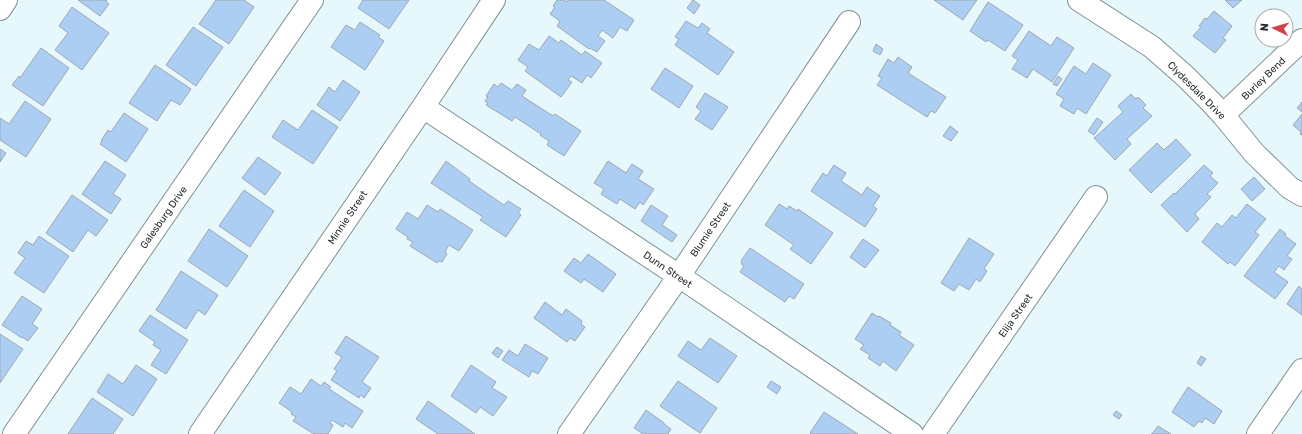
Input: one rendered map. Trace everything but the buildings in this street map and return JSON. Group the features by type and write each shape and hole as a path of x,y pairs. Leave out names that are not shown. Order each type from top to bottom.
{"street":[{"path":"0,9 6,0"},
{"name":"Galesburg Drive","path":"14,434 312,0"},
{"name":"Minnie Street","path":"200,434 423,107 494,0"},
{"name":"Clydesdale Drive","path":"1079,0 1152,47 1185,76 1223,115 1254,153 1290,188 1302,195"},
{"name":"Blumie Street","path":"569,434 679,276 848,22"},
{"name":"Burley Bend","path":"1223,115 1302,40"},
{"name":"Dunn Street","path":"423,107 679,276 912,434"},
{"name":"Elija Street","path":"933,434 1096,197"},
{"path":"1258,434 1302,370"}]}
